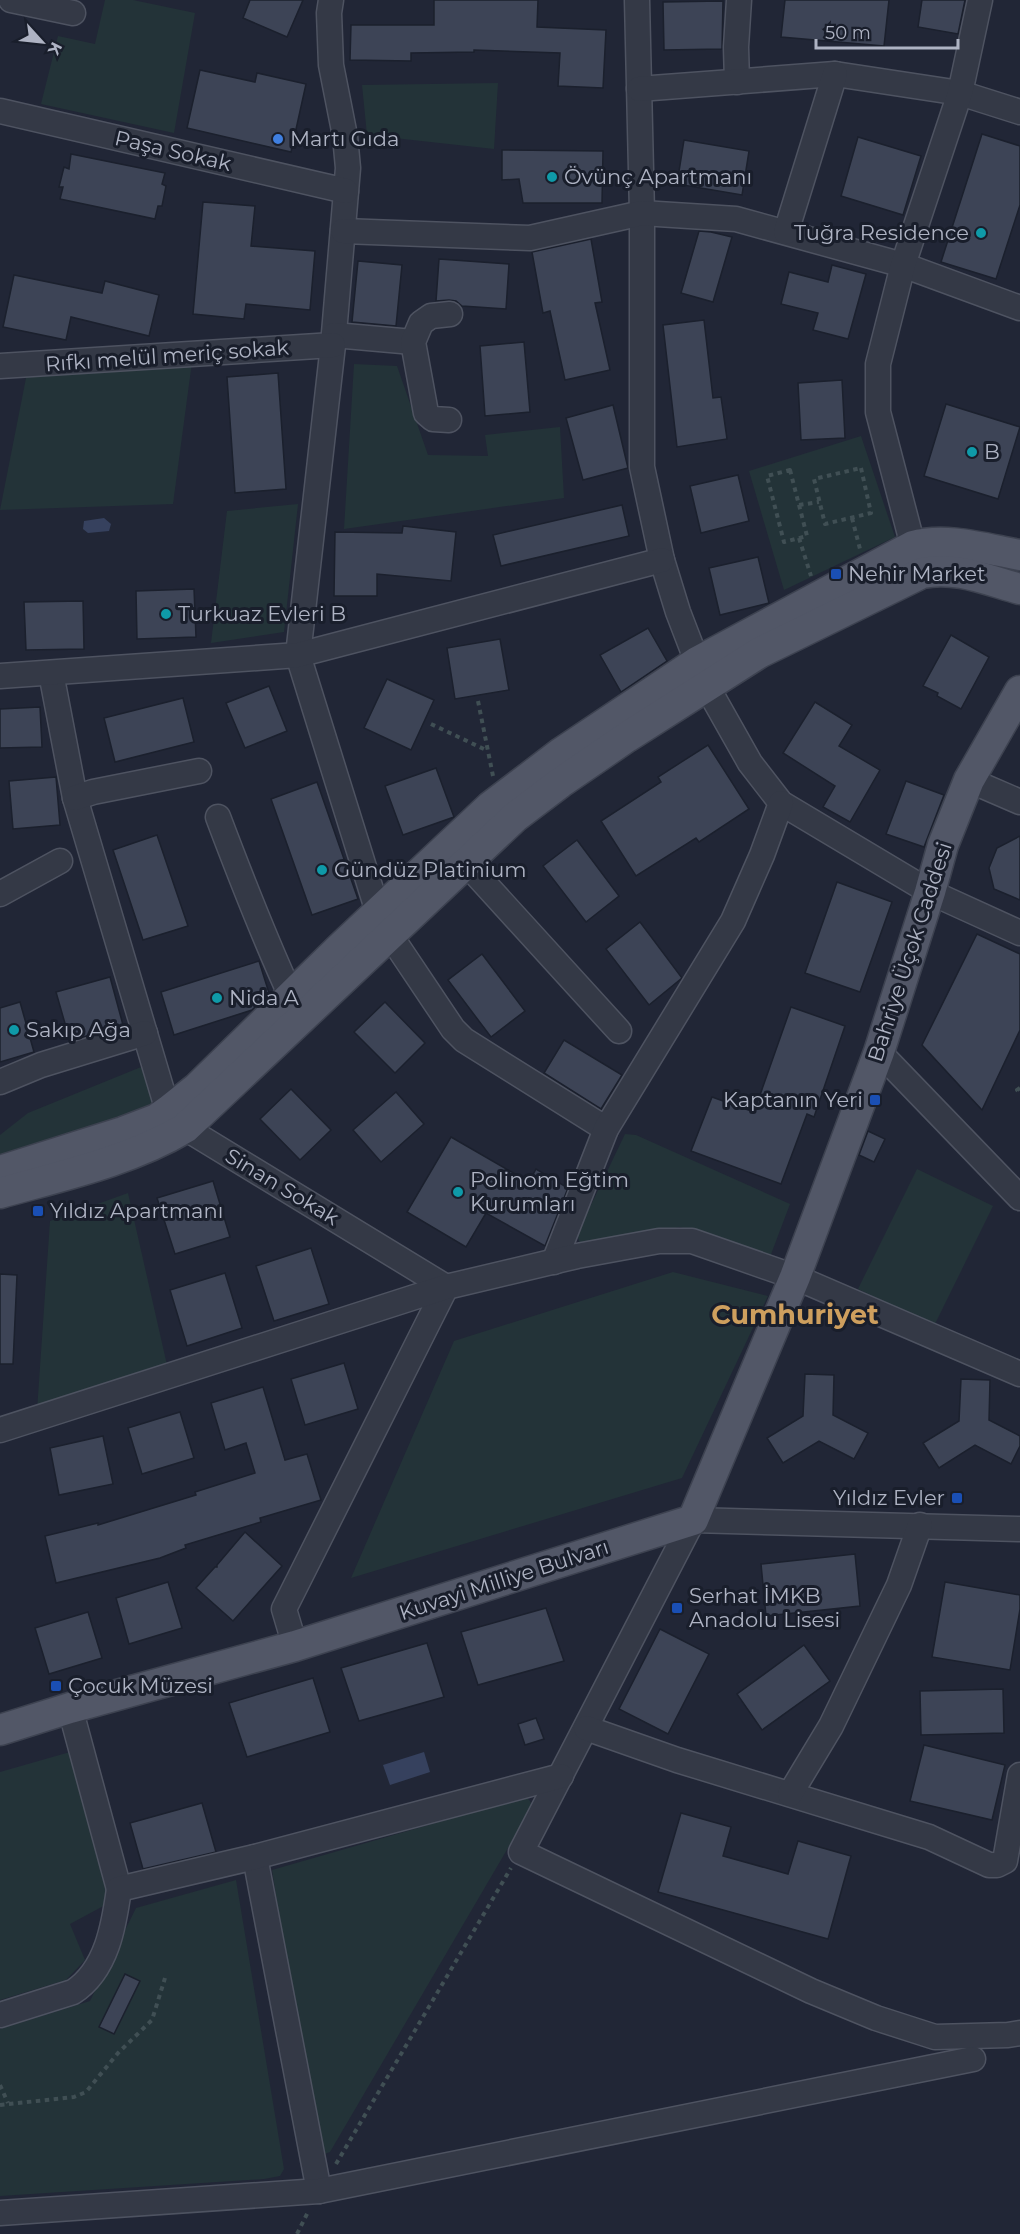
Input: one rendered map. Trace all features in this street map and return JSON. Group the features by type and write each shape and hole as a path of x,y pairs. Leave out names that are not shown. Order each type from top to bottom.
{"main road":[{"path":"971,546 1020,535"},
{"path":"0,1172 157,1119 177,1120 384,924 490,807 561,753 701,674 913,546 927,542 971,546 1020,555"},
{"path":"0,1193 136,1152 163,1141 197,1088 291,996 465,862 514,817 701,674 759,653 922,573 940,570 960,572 1020,589"},
{"name":"Bahriye Üçok Caddesi","path":"693,1520 795,1277 879,1052 943,845 969,780 1012,721 1020,691"},
{"name":"Kuvayi Milliye Bulvarı","path":"0,1730 70,1708 295,1646 693,1520"}],"street":[{"path":"11,0 73,13"},
{"path":"331,0 329,13 331,65 345,136 348,168 334,340 298,655 384,924 453,1029 464,1041 606,1129"},
{"path":"637,0 642,213 642,467 662,560 701,674 750,763 780,803 930,892 1020,933"},
{"path":"737,82 736,47 739,0"},
{"path":"913,546 878,412 878,364 903,265 960,93 980,0"},
{"path":"639,89 835,74 960,93 1020,112"},
{"path":"786,232 835,74"},
{"name":"Paşa Sokak","path":"0,111 346,191"},
{"path":"344,231 530,238 642,213 736,219 903,265 1020,308"},
{"path":"449,420 433,419 426,413 413,342 421,323 431,316 450,314"},
{"name":"Rıfkı melül meriç sokak","path":"0,366 334,340 413,342"},
{"path":"0,676 298,655 662,560"},
{"path":"51,673 75,798 145,1033 177,1120"},
{"path":"75,798 93,792 199,771"},
{"path":"969,780 1020,802"},
{"path":"554,1262 606,1129 733,921 762,855 780,803"},
{"path":"218,817 255,915 266,934 291,996"},
{"path":"0,894 60,861"},
{"path":"465,862 619,1031"},
{"path":"0,1082 41,1065 145,1033"},
{"path":"879,1052 1020,1198"},
{"name":"Sinan Sokak","path":"177,1120 446,1287"},
{"path":"0,1430 446,1287 659,1241 692,1240 795,1277 1020,1374"},
{"path":"295,1646 284,1609 446,1287"},
{"path":"693,1520 521,1852 811,1991 876,2018 935,2037 1020,2033"},
{"name":"Kuvayi Milliye Bulvarı","path":"693,1520 1020,1529"},
{"path":"790,1794 836,1716 899,1585 920,1525"},
{"path":"0,2015 81,1988 99,1963 108,1946 114,1926 119,1889 70,1708"},
{"path":"586,1728 677,1760 929,1837 989,1865 997,1865 1005,1861 1020,1775"},
{"path":"119,1889 255,1857 561,1776"},
{"path":"255,1857 320,2191"},
{"path":"0,2213 320,2191 973,2060"}],"path":[{"path":"861,468 871,513 852,518 825,524 814,479 861,468"},
{"path":"790,470 807,536 798,538 784,542 767,476 790,470"},
{"path":"800,506 820,502"},
{"path":"852,518 861,556"},
{"path":"798,538 813,583"},
{"path":"478,701 492,775 507,794"},
{"path":"431,724 487,750"},
{"path":"297,2234 320,2191 521,1852"},
{"path":"0,2105 74,2097 86,2092 118,2053 152,2020 165,1978"},
{"path":"0,2085 9,2103"}],"shaded area":[{"path":"105,0 133,0 195,13 174,133 41,104 58,36 95,44"},
{"path":"498,83 494,149 367,135 362,85"},
{"path":"192,362 173,504 0,510 27,373"},
{"path":"354,364 397,366 428,455 488,456 485,435 560,427 564,498 344,529"},
{"path":"861,436 895,537 784,590 749,471"},
{"path":"298,504 284,632 211,643 227,511"},
{"path":"146,1065 155,1111 0,1162 0,1135 28,1113"},
{"path":"625,1134 636,1135 790,1204 770,1257 680,1227 585,1247 579,1241 577,1234"},
{"path":"917,1169 993,1206 934,1326 858,1289"},
{"path":"128,1193 167,1365 37,1411 50,1221"},
{"path":"673,1272 768,1296 682,1478 351,1578 454,1341"},
{"path":"70,1752 109,1903 70,1924 85,1960 66,1980 0,2000 0,1772"},
{"path":"526,1797 532,1807 330,2152 319,2156 316,2151 272,1870"},
{"path":"236,1880 284,2169 280,2176 264,2179 0,2196 0,2029 90,2001 136,1908"}],"water":[{"path":"104,518 111,524 109,531 88,533 83,529 84,521"},
{"path":"424,1752 430,1772 390,1785 383,1765"}],"building":[{"path":"250,0 303,0 287,37 243,18"},
{"path":"434,0 538,0 537,27 606,30 603,88 558,86 560,53 474,50 474,52 411,53 411,61 350,60 351,25 434,25"},
{"path":"785,0 889,0 884,46 781,37"},
{"path":"922,0 965,0 958,34 918,27"},
{"path":"723,1 722,49 664,50 663,2"},
{"path":"200,70 255,82 257,73 306,84 291,152 187,128"},
{"name":"Tuğra Residence","path":"982,134 1020,146 1020,205 996,279 941,262"},
{"path":"858,137 921,156 903,215 841,196"},
{"path":"684,140 749,151 742,195 677,184"},
{"name":"Övünç Apartmanı","path":"502,150 603,151 602,203 523,203 519,179 502,180"},
{"path":"71,154 165,173 162,184 166,186 162,206 158,206 155,219 60,199 63,187 59,187 64,167 69,169"},
{"path":"203,202 255,206 251,246 315,251 310,310 246,304 244,319 193,314"},
{"path":"699,231 732,237 713,302 681,293"},
{"path":"591,239 602,302 595,303 610,370 565,380 550,311 543,313 532,252"},
{"path":"439,259 509,264 506,309 462,306 456,301 449,300 436,301"},
{"path":"358,261 402,265 396,326 352,322"},
{"path":"832,265 866,274 848,339 813,330 818,313 781,304 789,272 828,282"},
{"path":"14,275 102,293 105,281 159,295 149,336 71,317 66,340 3,327"},
{"path":"704,320 713,398 721,397 727,439 677,447 663,325"},
{"path":"524,342 530,412 485,416 480,346"},
{"path":"278,373 286,489 235,493 227,377"},
{"path":"842,380 845,438 801,440 798,383"},
{"name":"B","path":"946,404 1020,427 998,499 924,476"},
{"path":"613,405 628,468 583,480 566,418"},
{"path":"738,475 749,521 701,533 690,486"},
{"path":"622,505 629,536 501,566 493,535"},
{"path":"403,526 456,532 451,581 377,574 377,596 334,596 335,532 402,533"},
{"path":"758,557 769,603 720,615 709,568"},
{"name":"Turkuaz Evleri B","path":"194,589 196,637 137,639 136,591"},
{"path":"83,601 84,649 26,650 24,602"},
{"path":"648,628 667,661 621,692 600,655"},
{"path":"951,635 989,657 961,709 923,686"},
{"path":"500,639 509,690 455,699 447,648"},
{"path":"387,679 434,700 411,750 364,728"},
{"path":"269,686 287,731 245,748 226,703"},
{"path":"183,698 194,742 115,762 104,718"},
{"path":"815,702 852,725 839,746 880,770 850,822 823,807 835,786 783,753"},
{"path":"40,707 42,747 0,748 0,709"},
{"path":"708,745 749,809 699,842 696,838 636,876 601,821 661,782 658,777"},
{"path":"436,768 454,817 403,835 385,786"},
{"path":"56,777 60,825 13,829 9,781"},
{"path":"906,781 944,795 924,847 886,834"},
{"name":"Gündüz Platinium","path":"317,782 358,899 312,915 271,799"},
{"path":"157,835 188,926 143,940 113,850"},
{"path":"1020,836 1020,900 994,889 989,868 997,848"},
{"path":"577,840 619,896 586,922 543,866"},
{"path":"837,882 892,902 860,992 805,973"},
{"path":"640,922 682,978 649,1005 606,949"},
{"path":"977,934 1020,954 1020,1030 982,1110 922,1045"},
{"path":"482,954 525,1011 491,1037 448,980"},
{"name":"Nida A","path":"259,961 269,993 252,1010 174,1035 161,992"},
{"path":"110,977 123,1025 70,1041 56,992"},
{"name":"Sakıp Ağa","path":"20,1002 34,1052 0,1062 0,1008"},
{"path":"385,1002 425,1043 395,1073 354,1032"},
{"path":"791,1007 845,1026 814,1117 807,1114 781,1184 691,1151 712,1097 754,1112"},
{"path":"564,1040 622,1075 601,1109 544,1073"},
{"path":"291,1089 331,1130 300,1160 260,1119"},
{"path":"396,1092 424,1124 381,1162 353,1130"},
{"path":"868,1131 885,1139 874,1162 859,1155"},
{"name":"Polinom Eğtim Kurumları","path":"451,1137 529,1182 536,1169 568,1188 545,1246 486,1213 466,1247 407,1212"},
{"path":"213,1181 230,1237 175,1254 157,1198"},
{"path":"311,1248 329,1304 274,1321 256,1266"},
{"path":"225,1273 242,1328 187,1346 170,1290"},
{"path":"0,1274 17,1275 13,1364 0,1364"},
{"path":"344,1363 358,1409 305,1425 291,1379"},
{"path":"805,1374 834,1375 833,1415 868,1433 854,1459 819,1441 783,1463 767,1438 803,1416"},
{"path":"961,1379 990,1380 989,1420 1020,1436 1020,1446 1011,1464 975,1445 939,1468 923,1443 959,1421"},
{"path":"263,1387 285,1460 307,1454 321,1500 260,1518 261,1522 185,1545 186,1548 160,1558 56,1583 45,1536 98,1523 98,1525 196,1495 195,1492 255,1473 246,1443 225,1450 211,1403"},
{"path":"180,1412 194,1458 142,1474 128,1428"},
{"path":"103,1436 113,1484 59,1495 50,1448"},
{"path":"245,1532 282,1566 233,1621 196,1588 217,1567"},
{"path":"855,1554 860,1606 766,1616 761,1564"},
{"path":"168,1582 182,1628 129,1644 116,1598"},
{"path":"945,1582 1020,1595 1020,1609 1010,1670 932,1657"},
{"path":"546,1608 564,1661 478,1685 461,1632"},
{"path":"88,1612 102,1658 49,1674 35,1628"},
{"path":"660,1629 709,1654 668,1734 619,1709"},
{"path":"427,1643 444,1697 359,1721 341,1668"},
{"path":"804,1645 830,1681 762,1730 737,1694"},
{"path":"313,1678 330,1732 247,1757 229,1703"},
{"path":"1003,1689 1004,1733 921,1735 920,1691"},
{"path":"536,1718 544,1739 525,1745 518,1724"},
{"path":"924,1745 1005,1765 992,1820 910,1801"},
{"path":"202,1803 216,1852 143,1869 130,1823"},
{"path":"681,1813 731,1827 723,1856 788,1874 798,1841 851,1856 828,1939 658,1892"},
{"path":"125,1974 140,1981 114,2034 99,2027"}],"place":[{"name":"Martı Gıda","path":"278,139"},
{"name":"Övünç Apartmanı","path":"552,177"},
{"name":"Tuğra Residence","path":"981,233"},
{"name":"B","path":"972,452"},
{"name":"Nehir Market","path":"836,574"},
{"name":"Turkuaz Evleri B","path":"166,614"},
{"name":"Gündüz Platinium","path":"322,870"},
{"name":"Nida A","path":"217,998"},
{"name":"Sakıp Ağa","path":"14,1030"},
{"name":"Kaptanın Yeri","path":"875,1100"},
{"name":"Polinom Eğtim Kurumları","path":"458,1192"},
{"name":"Yıldız Apartmanı","path":"38,1211"},
{"name":"Yıldız Evler","path":"957,1498"},
{"name":"Serhat İMKB Anadolu Lisesi","path":"677,1608"},
{"name":"Çocuk Müzesi","path":"56,1686"}],"district":[{"name":"Cumhuriyet","path":"795,1315"}]}
